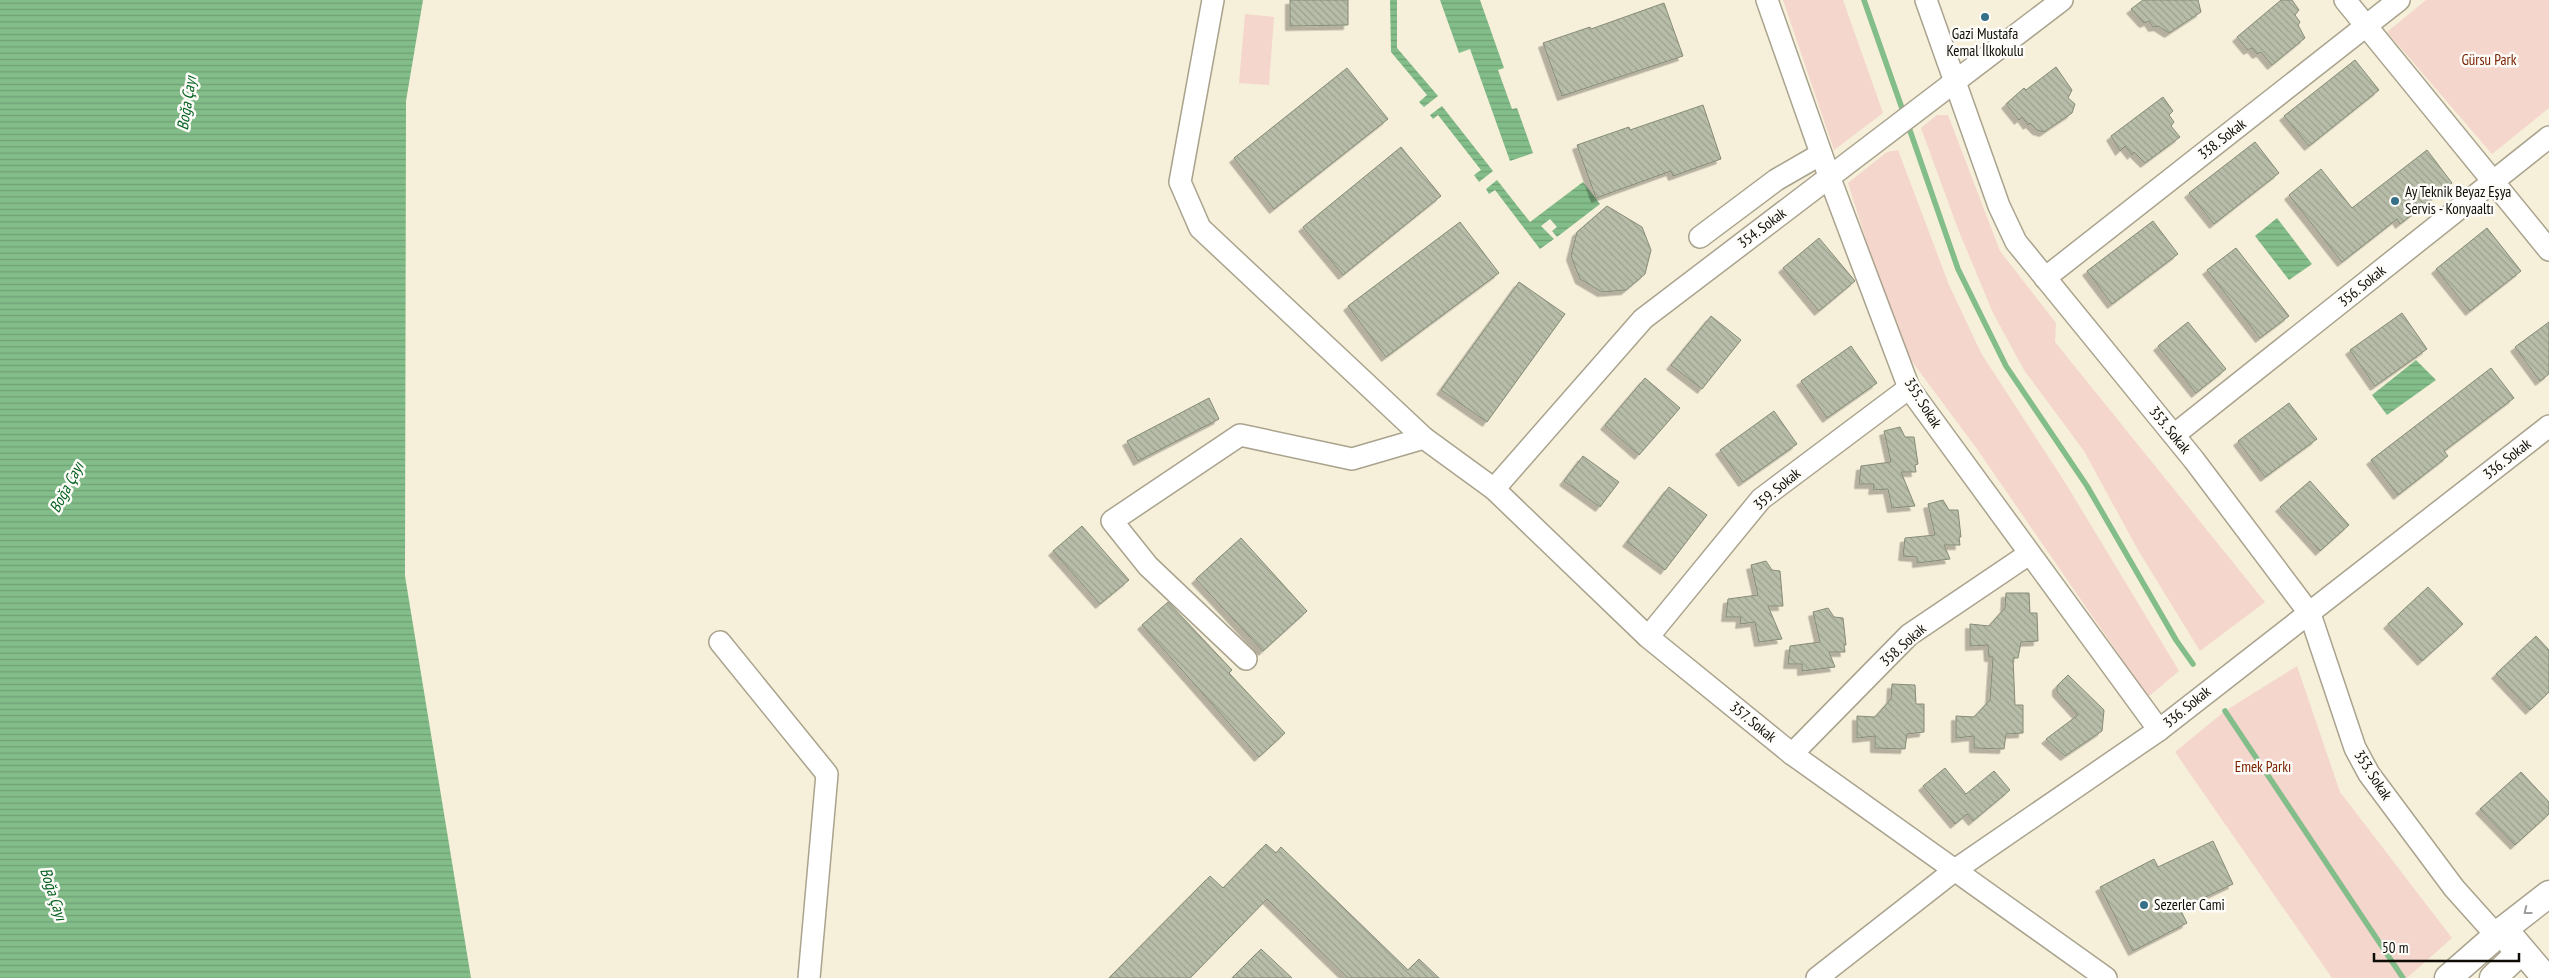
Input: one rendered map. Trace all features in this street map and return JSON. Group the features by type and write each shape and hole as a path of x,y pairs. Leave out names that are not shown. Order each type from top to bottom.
{"main road":[{"path":"2448,978 2549,894"},
{"path":"2493,978 2514,958 2514,949 2501,932"},
{"path":"2501,932 2542,976"},
{"path":"2514,958 2542,976"}],"street":[{"name":"357. Sokak","path":"1213,0 1180,182 1200,228 1424,438 1494,489 1648,637 1792,754 2106,978"},
{"name":"355. Sokak","path":"1767,0 1829,176 1909,388 2028,554 2159,730"},
{"name":"353. Sokak","path":"1926,0 1999,206 2016,242 2174,435 2310,614 2355,748 2369,774 2429,854 2501,932"},
{"name":"354. Sokak","path":"1494,489 1643,319 1890,129 2062,0"},
{"path":"2345,0 2549,250"},
{"name":"338. Sokak","path":"2045,278 2398,0"},
{"name":"356. Sokak","path":"2174,435 2549,137"},
{"path":"1700,237 1776,180 1821,154"},
{"name":"359. Sokak","path":"1648,637 1761,499 1909,388"},
{"name":"336. Sokak","path":"1817,978 1955,870 2159,730 2549,426"},
{"path":"1246,658 1148,566 1112,521 1240,435 1352,459 1424,438"},
{"name":"358. Sokak","path":"1792,754 1910,635 2028,554"},
{"path":"720,642 827,774 809,978"}],"green space":[{"path":"1783,0 1843,0 1883,113 1834,150"},
{"name":"Gürsu Park","path":"2426,0 2549,0 2549,108 2492,154 2387,32"},
{"path":"1245,14 1274,17 1269,85 1239,83"},
{"path":"1937,115 1948,115 2000,251 2056,323 2055,342 2265,602 2200,651 2138,550 2084,451 2024,370 1993,313 1958,229 1921,128"},
{"path":"1898,150 1949,285 1981,353 2066,484 2179,671 2148,697 1977,449 1899,344 1848,183 1887,152"},
{"name":"Emek Parkı","path":"2297,666 2340,792 2452,938 2407,978 2332,978 2175,752 2225,711"}],"water":[{"name":"Boğa Çayı","path":"0,0 423,0 406,101 405,576 471,978 0,978"},
{"path":"1390,0 1397,0 1397,48 1438,96 1424,107 1419,102 1427,95 1391,52"},
{"path":"1440,0 1480,0 1504,68 1498,70 1512,109 1517,108 1533,153 1510,161 1470,49 1459,53"},
{"path":"1442,106 1493,171 1479,182 1474,175 1481,170 1438,115 1433,119 1430,115"},
{"path":"1497,180 1530,222 1583,182 1600,204 1557,237 1552,231 1557,227 1550,219 1541,226 1554,239 1540,249 1495,190 1489,194 1486,189"},
{"path":"2277,218 2312,264 2289,280 2255,236"},
{"path":"2416,360 2436,380 2387,415 2372,395"}],"building":[{"path":"1290,0 1348,0 1348,25 1290,26"},
{"path":"2143,0 2198,0 2201,12 2169,33 2158,26 2153,27 2149,21 2144,23 2131,9"},
{"path":"2281,0 2292,0 2299,10 2295,15 2300,22 2298,25 2305,38 2272,65 2261,52 2257,54 2252,48 2248,50 2237,37"},
{"path":"1664,3 1683,56 1562,96 1543,43 1590,27 1591,29"},
{"path":"2355,60 2379,90 2309,146 2284,116"},
{"path":"2056,67 2072,90 2068,98 2075,104 2072,113 2044,132 2037,130 2030,123 2028,125 2022,117 2019,120 2006,104 2024,88 2026,90"},
{"path":"1347,68 1388,119 1274,209 1234,158"},
{"path":"2163,97 2173,111 2169,115 2174,122 2171,126 2180,137 2145,163 2134,152 2132,155 2125,146 2120,151 2111,136"},
{"path":"1703,105 1721,159 1673,176 1671,171 1596,198 1577,145 1629,127 1630,130"},
{"path":"2255,142 2279,173 2214,224 2189,193"},
{"path":"1401,147 1441,196 1343,275 1303,227"},
{"path":"2427,150 2452,183 2400,224 2397,219 2342,262 2289,195 2321,169 2352,208"},
{"path":"1607,206 1642,227 1651,250 1645,274 1626,290 1602,292 1580,279 1571,256 1577,232"},
{"path":"2153,221 2178,254 2112,304 2087,271"},
{"path":"1460,222 1499,273 1386,357 1348,306"},
{"path":"2487,228 2521,271 2470,311 2436,269"},
{"path":"1819,238 1855,281 1819,311 1783,268"},
{"path":"2236,248 2289,316 2260,338 2207,270"},
{"path":"1519,282 1565,314 1487,422 1441,390"},
{"path":"2402,313 2427,349 2375,386 2350,350"},
{"path":"1711,316 1741,340 1702,389 1671,365"},
{"path":"2188,322 2226,369 2196,393 2158,346"},
{"path":"2549,322 2549,374 2540,381 2515,347"},
{"path":"1851,346 1877,383 1827,418 1801,381"},
{"path":"2491,368 2514,398 2444,451 2448,456 2398,495 2371,460"},
{"path":"1645,378 1680,408 1639,455 1605,425"},
{"path":"1209,398 1219,419 1138,461 1127,441"},
{"path":"2289,403 2317,439 2265,477 2238,441"},
{"path":"1774,411 1797,444 1743,482 1720,450"},
{"path":"1900,427 1905,437 1914,437 1918,464 1915,465 1916,472 1901,472 1915,506 1892,508 1888,489 1873,490 1874,484 1859,484 1861,466 1891,462 1884,431"},
{"path":"1583,456 1619,482 1600,507 1564,481"},
{"path":"2310,481 2349,525 2320,551 2280,507"},
{"path":"1669,487 1707,515 1665,570 1627,542"},
{"path":"1943,500 1949,510 1958,510 1960,545 1944,545 1950,559 1917,563 1917,557 1903,556 1905,538 1935,535 1928,504"},
{"path":"1082,526 1129,580 1100,604 1053,551"},
{"path":"1241,538 1307,611 1263,651 1196,579"},
{"path":"1766,561 1772,570 1780,571 1783,606 1768,606 1782,639 1759,642 1755,622 1740,624 1741,617 1726,617 1728,599 1758,595 1751,565"},
{"path":"2428,587 2463,624 2422,661 2388,624"},
{"path":"2006,593 2029,593 2030,613 2037,613 2038,641 2021,642 2018,658 2013,658 2015,705 2023,705 2023,733 2006,734 2004,749 1974,748 1974,736 1956,738 1956,716 1974,717 1990,700 1993,657 1989,657 1988,645 1970,646 1970,624 1989,626 2005,608"},
{"path":"1168,602 1232,670 1229,673 1285,733 1259,757 1142,625"},
{"path":"1828,608 1834,617 1843,618 1845,652 1829,652 1835,667 1802,671 1802,664 1788,664 1790,646 1820,642 1813,612"},
{"path":"2536,636 2549,650 2549,692 2530,710 2496,674"},
{"path":"2068,675 2104,710 2102,731 2065,756 2046,739 2078,715 2057,692 2057,686"},
{"path":"1892,684 1915,685 1916,704 1924,704 1924,732 1907,734 1905,749 1875,748 1875,736 1857,738 1857,716 1875,717 1891,699"},
{"path":"1945,768 1966,794 1994,771 2010,790 1973,821 1967,814 1955,824 1923,786"},
{"path":"2521,772 2549,802 2549,814 2515,845 2480,809"},
{"name":"Sezerler Cami","path":"2213,841 2233,884 2180,909 2187,923 2133,951 2100,887 2154,859 2158,867"},
{"path":"1266,844 1276,853 1281,847 1408,970 1419,959 1439,978 1348,978 1267,899 1190,978 1109,978 1210,876 1223,888"},
{"path":"1261,949 1292,978 1232,978"}],"waterway":[{"path":"1864,0 1904,114"},
{"path":"1907,122 1958,269 2006,366 2087,486 2176,640 2193,664"},
{"path":"2225,711 2403,978"}],"place":[{"name":"Gazi Mustafa Kemal İlkokulu","path":"1985,17"},
{"name":"Ay Teknik Beyaz Eşya Servis - Konyaaltı","path":"2395,201"},
{"name":"Sezerler Cami","path":"2144,905"}]}
